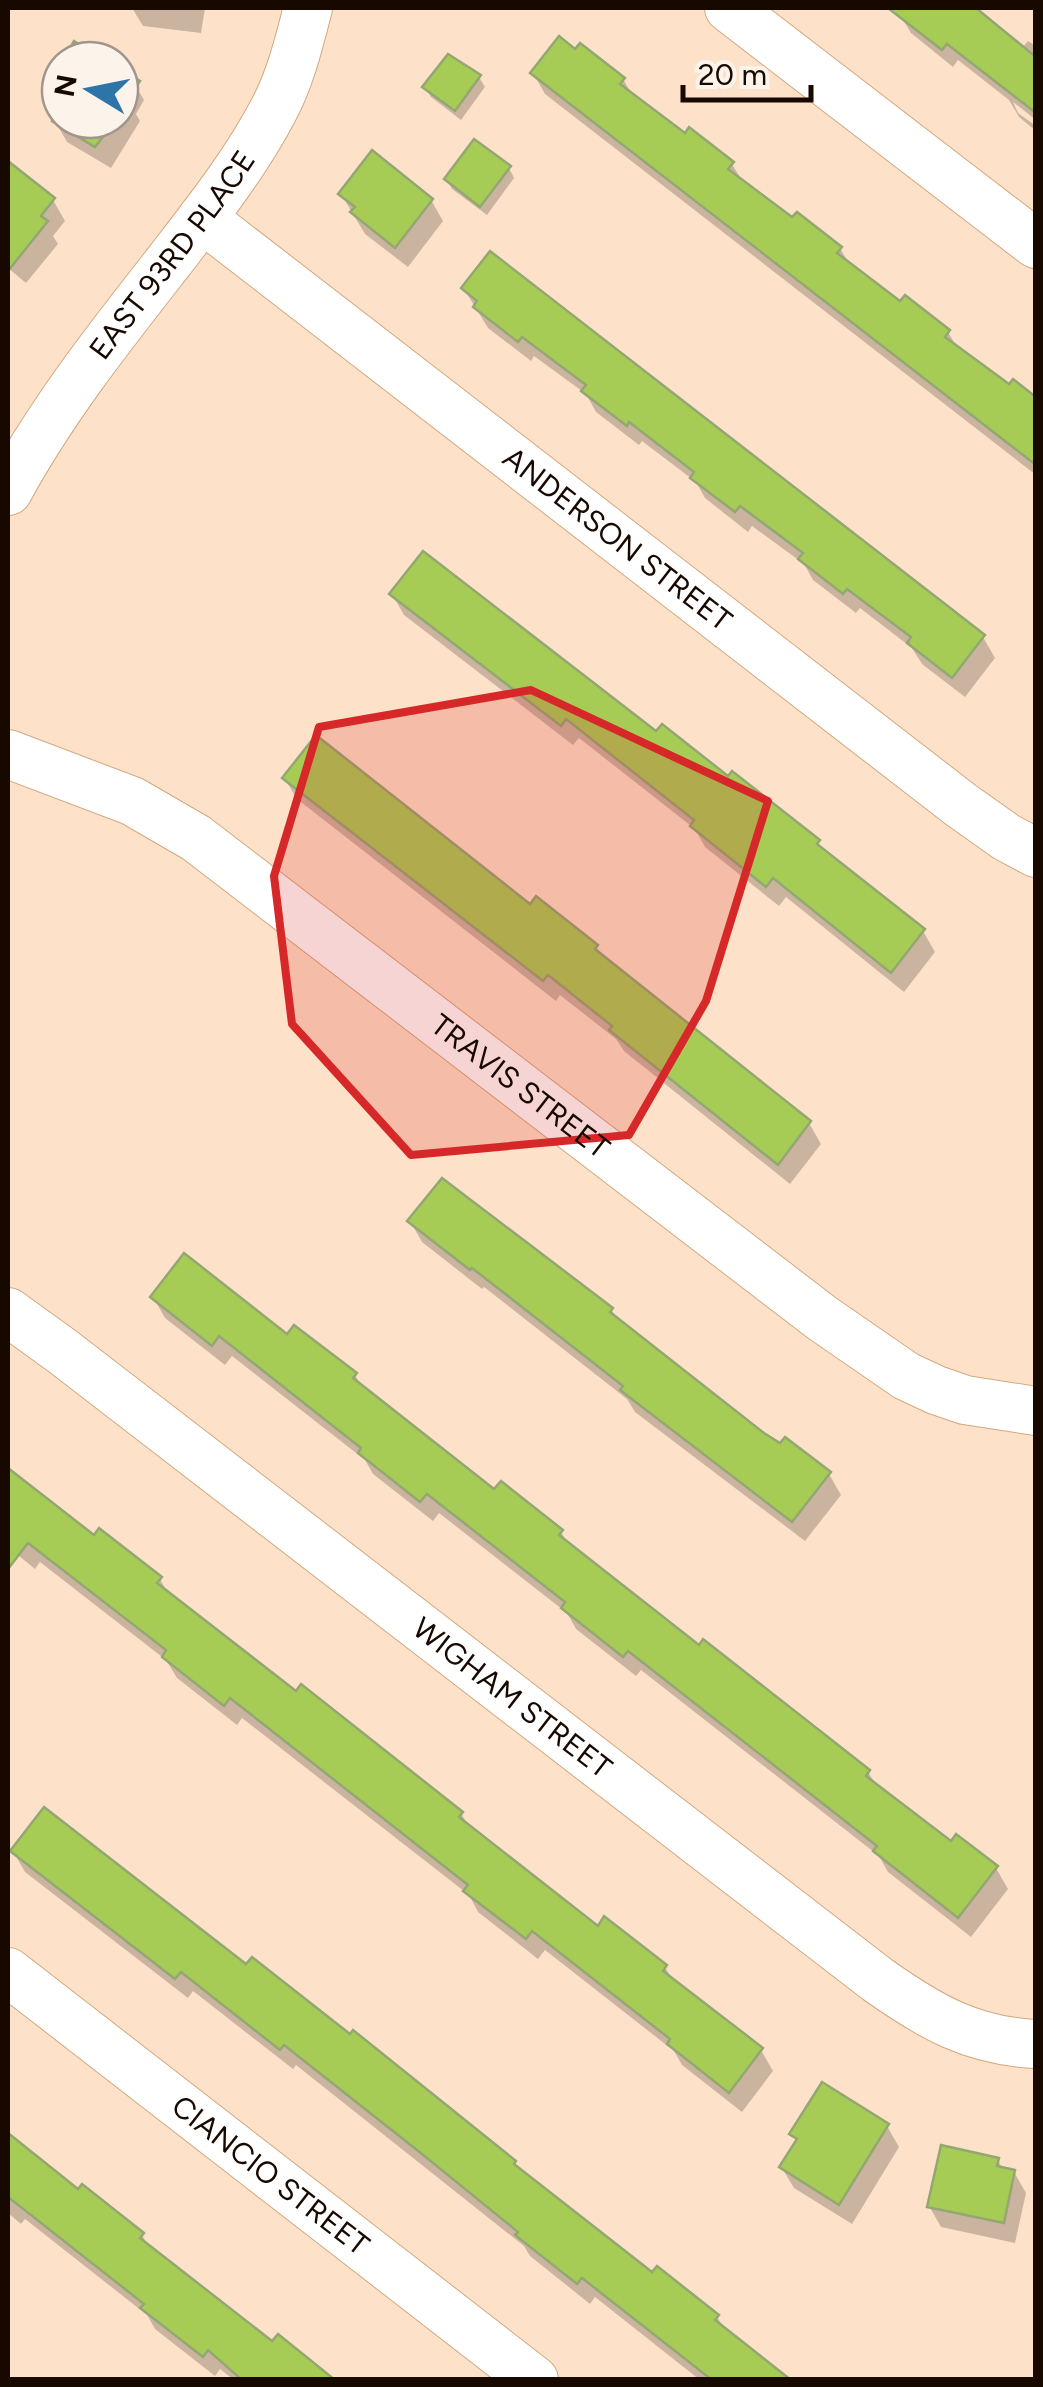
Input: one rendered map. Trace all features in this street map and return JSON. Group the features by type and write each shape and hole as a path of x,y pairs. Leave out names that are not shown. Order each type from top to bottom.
{"street":[{"name":"EAST 93RD PLACE","path":"8,491 93,359 202,218 275,108 290,74 308,8"},
{"path":"729,8 1036,244"},
{"name":"ANDERSON STREET","path":"202,218 961,805 1036,853"},
{"name":"TRAVIS STREET","path":"8,754 132,801 196,838 822,1318 906,1376 964,1400 1036,1411"},
{"name":"WIGHAM STREET","path":"8,1312 878,1980 928,2015 966,2032 1036,2044"},
{"name":"CIANCIO STREET","path":"8,1972 534,2380"}],"highlighted area":[{"path":"531,690 768,801 706,1001 629,1135 411,1155 292,1024 274,876 319,727"}],"building":[{"path":"888,8 976,8 1036,57 1036,113 947,44 942,50"},
{"path":"559,36 575,49 580,43 625,78 620,84 685,133 689,127 734,162 728,169 792,217 797,212 842,247 837,253 900,301 905,295 950,330 945,337 1009,384 1013,379 1036,397 1036,465 530,73"},
{"path":"448,54 481,75 455,111 422,87"},
{"path":"474,139 511,166 480,207 444,179"},
{"path":"372,150 433,199 395,248 350,212 355,207 338,194"},
{"path":"8,161 55,198 41,216 48,221 8,271"},
{"path":"490,251 985,635 952,678 907,643 911,637 847,589 843,594 798,559 803,553 740,506 735,512 690,478 694,472 581,391 586,385 522,337 518,342 473,307 477,301 461,288"},
{"path":"423,551 656,731 662,724 728,776 732,771 925,929 891,973 773,878 766,887 690,826 694,820 566,719 561,726 389,594"},
{"path":"316,735 530,904 536,896 598,945 595,949 811,1121 778,1165 609,1030 612,1026 548,975 543,981 282,778"},
{"path":"442,1178 613,1308 610,1312 764,1433 780,1443 785,1437 831,1472 792,1522 620,1390 623,1386 407,1221"},
{"path":"184,1253 287,1334 294,1325 357,1373 353,1378 494,1489 501,1481 563,1530 559,1535 699,1645 703,1639 870,1770 866,1776 951,1841 956,1834 998,1866 958,1918 873,1851 877,1846 628,1651 623,1657 561,1608 565,1602 427,1494 420,1502 358,1453 361,1448 219,1336 212,1346 150,1297"},
{"path":"8,1468 94,1535 99,1528 162,1577 157,1583 296,1691 301,1684 463,1812 459,1817 598,1926 604,1916 667,1965 663,1971 763,2048 729,2093 667,2044 670,2039 532,1931 526,1939 463,1891 468,1885 230,1698 224,1706 162,1657 166,1650 28,1543 8,1569"},
{"path":"44,1807 246,1964 252,1957 350,2034 353,2030 652,2272 657,2266 719,2315 715,2320 791,2380 712,2380 582,2278 577,2284 515,2235 518,2232 284,2045 280,2050 181,1972 175,1979 10,1851"},
{"path":"822,2082 889,2124 839,2205 779,2167 797,2139 789,2134"},
{"path":"8,2133 78,2189 82,2184 144,2233 140,2238 272,2341 278,2334 335,2380 242,2380 208,2350 203,2357 140,2308 144,2304 8,2197"},
{"path":"941,2145 999,2158 997,2166 1015,2170 1004,2223 927,2207"}]}
